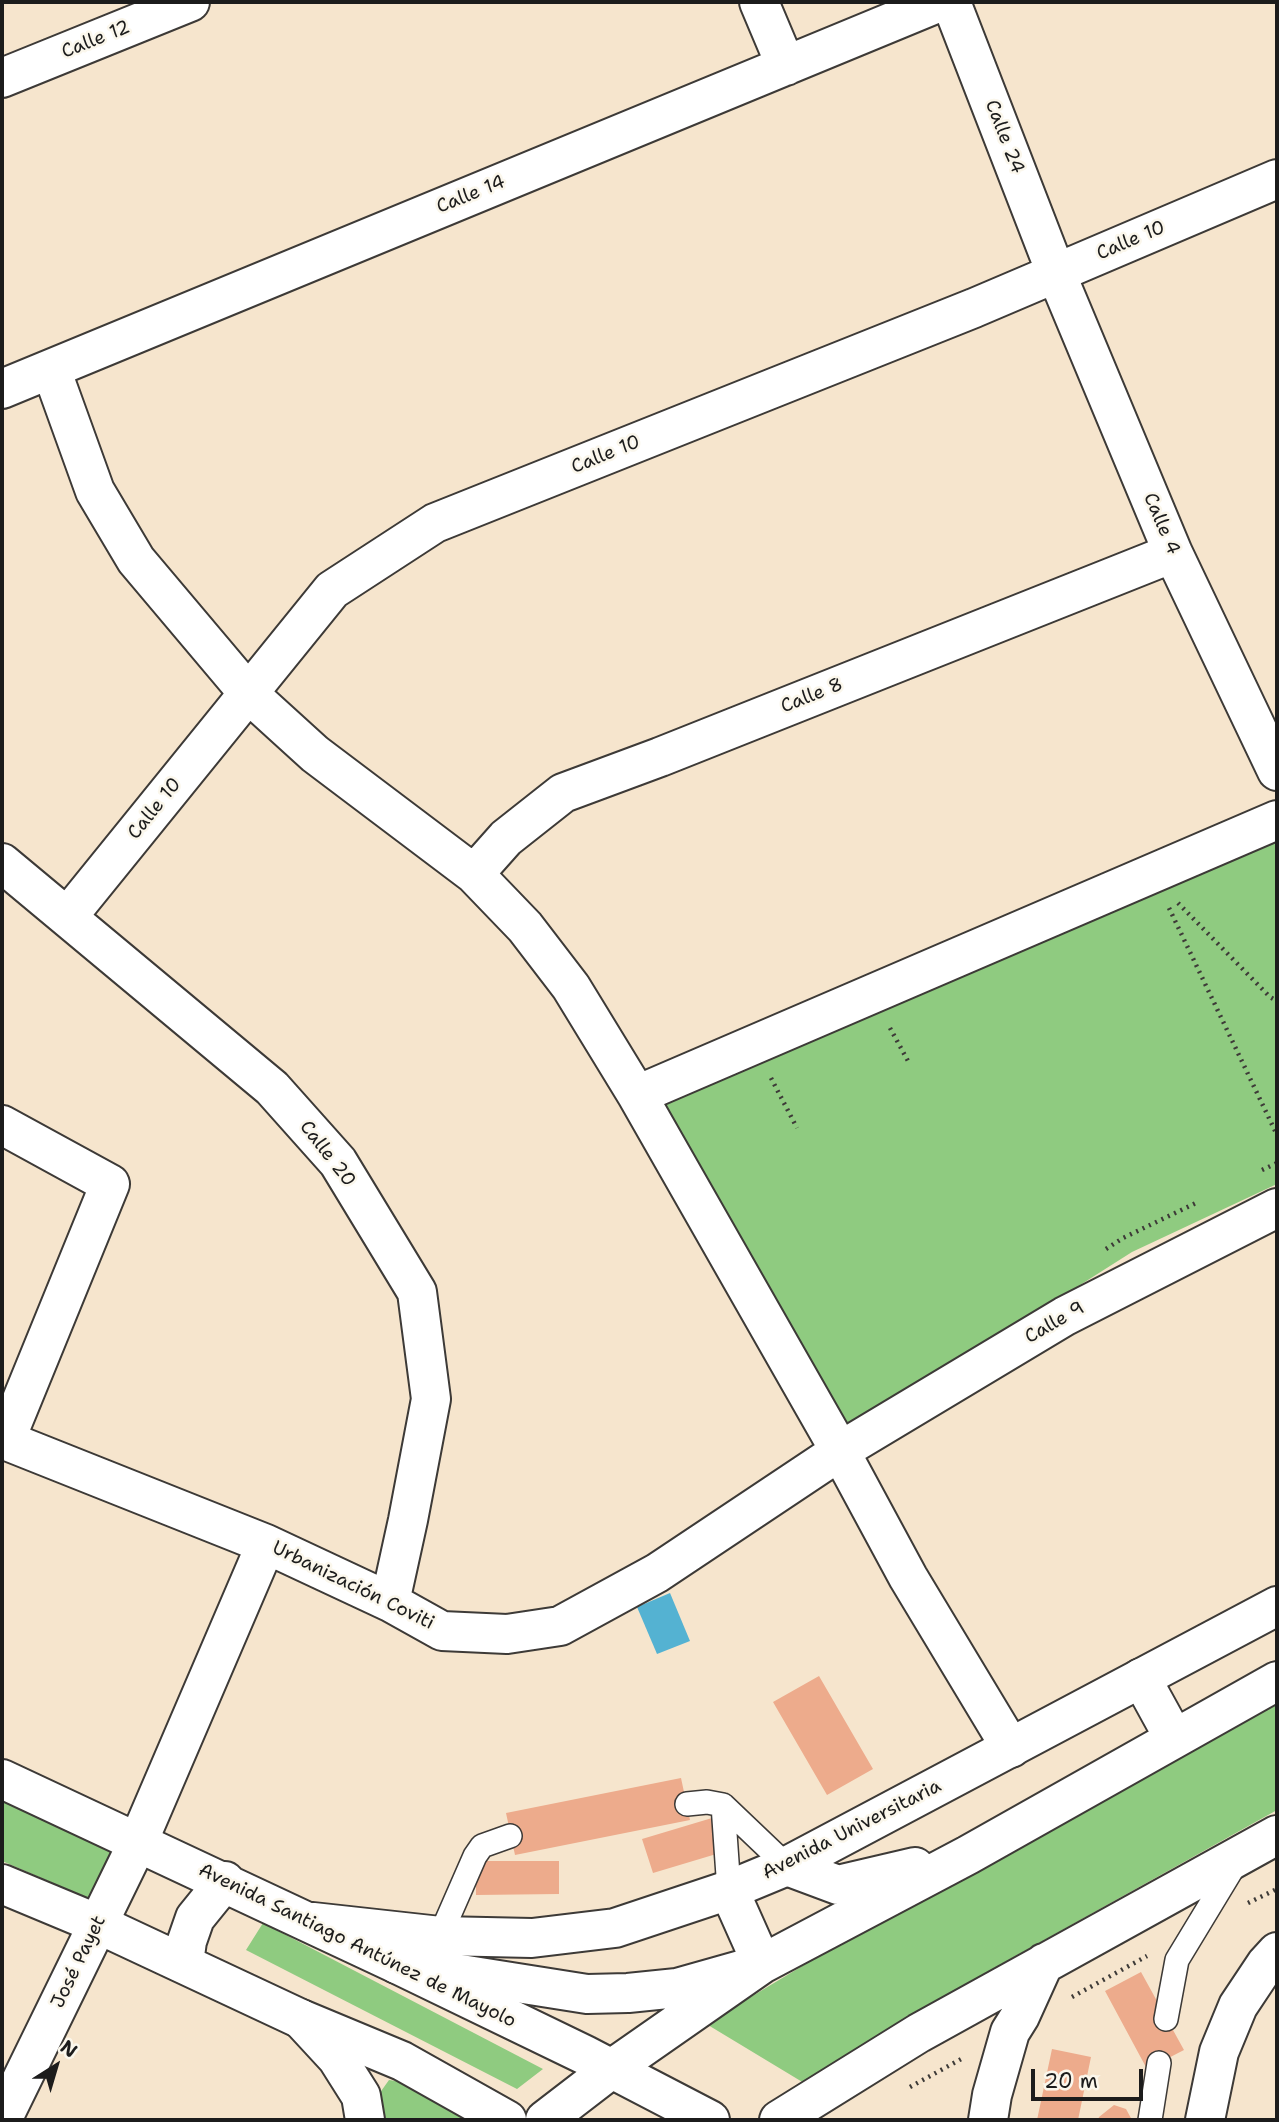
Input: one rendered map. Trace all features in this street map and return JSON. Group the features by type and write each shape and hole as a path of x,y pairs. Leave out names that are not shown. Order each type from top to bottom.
{"street":[{"name":"Calle 12","path":"2,78 190,2"},
{"path":"759,2 786,66"},
{"name":"Calle 14","path":"2,389 940,2"},
{"name":"Calle 24","path":"951,2 1056,272"},
{"name":"Calle 10","path":"68,916 332,590 435,523 961,313 1277,179"},
{"name":"Calle 4","path":"1056,272 1173,553 1277,771"},
{"path":"51,369 95,491 136,560 249,694 315,754 474,874 525,927 571,987 637,1095 840,1451 908,1577 1011,1748"},
{"name":"Calle 8","path":"474,874 506,838 563,793 673,752 1173,553"},
{"path":"637,1095 1277,820"},
{"name":"Calle 20","path":"2,863 272,1088 338,1162 417,1292 430,1399 390,1602"},
{"path":"2,1125 110,1184 3,1440"},
{"name":"Calle 9","path":"840,1451 1065,1316 1277,1208"},
{"name":"Urbanización Coviti","path":"3,1440 266,1544 390,1602 442,1631 507,1634 559,1626 657,1573 840,1451"},
{"name":"José Payet","path":"2,2120 138,1842 266,1544"},
{"name":"Avenida Universitaria","path":"309,1921 440,1936 532,1938 615,1928 787,1866 1277,1606"},
{"path":"1141,1678 1174,1738"},
{"path":"545,2120 610,2070 762,1964 968,1854 1277,1681"},
{"name":"Avenida Santiago Antúnez de Mayolo","path":"2,1779 309,1921 710,2120"},
{"path":"779,2120 919,2033 1277,1835"},
{"path":"787,1866 838,1885 968,1854"},
{"path":"184,1964 187,1941 195,1917 225,1881"},
{"path":"2,1884 98,1924 301,2019 402,2061 507,2120"},
{"path":"729,1889 762,1964"},
{"path":"1205,2120 1219,2052 1238,2006 1277,1952"},
{"path":"988,2120 992,2095 1010,2032 1044,1963"},
{"path":"397,1964 587,1994 677,1988 762,1964"},
{"path":"301,2019 337,2058 358,2112"}],"lane":[{"path":"687,1804 707,1801 723,1805 787,1866"},
{"path":"723,1805 729,1889"},
{"path":"440,1936 475,1856 482,1846 510,1836"},
{"path":"1166,2019 1177,1960 1240,1855"},
{"path":"1150,2120 1159,2063"}],"path":[{"path":"1176,900 1270,997 1277,1001"},
{"path":"1167,905 1277,1135"},
{"path":"885,1019 908,1061"},
{"path":"766,1070 797,1128"},
{"path":"1254,1175 1277,1163"},
{"path":"1100,1253 1122,1238 1206,1198"}],"green space":[{"path":"1277,836 1277,1184 1132,1252 962,1360 845,1428 657,1092"},
{"path":"1277,1702 1277,1810 987,1972 804,2083 708,2025 849,1938"},
{"path":"2,1799 114,1850 90,1899 2,1861"},
{"path":"263,1923 543,2069 517,2089 246,1950"},
{"path":"389,2080 410,2083 479,2120 384,2120 379,2094"}],"water":[{"path":"670,1593 690,1641 657,1654 637,1607"}],"building":[{"path":"819,1676 873,1769 827,1795 773,1702"},
{"path":"681,1778 690,1820 515,1855 506,1813"},
{"path":"712,1818 723,1852 653,1873 642,1839"},
{"path":"476,1861 559,1861 559,1894 476,1895"},
{"path":"1141,1972 1184,2050 1147,2069 1105,1991"},
{"path":"1052,2049 1091,2057 1078,2120 1037,2120"},
{"path":"1114,2105 1126,2109 1132,2120 1098,2120"}]}
